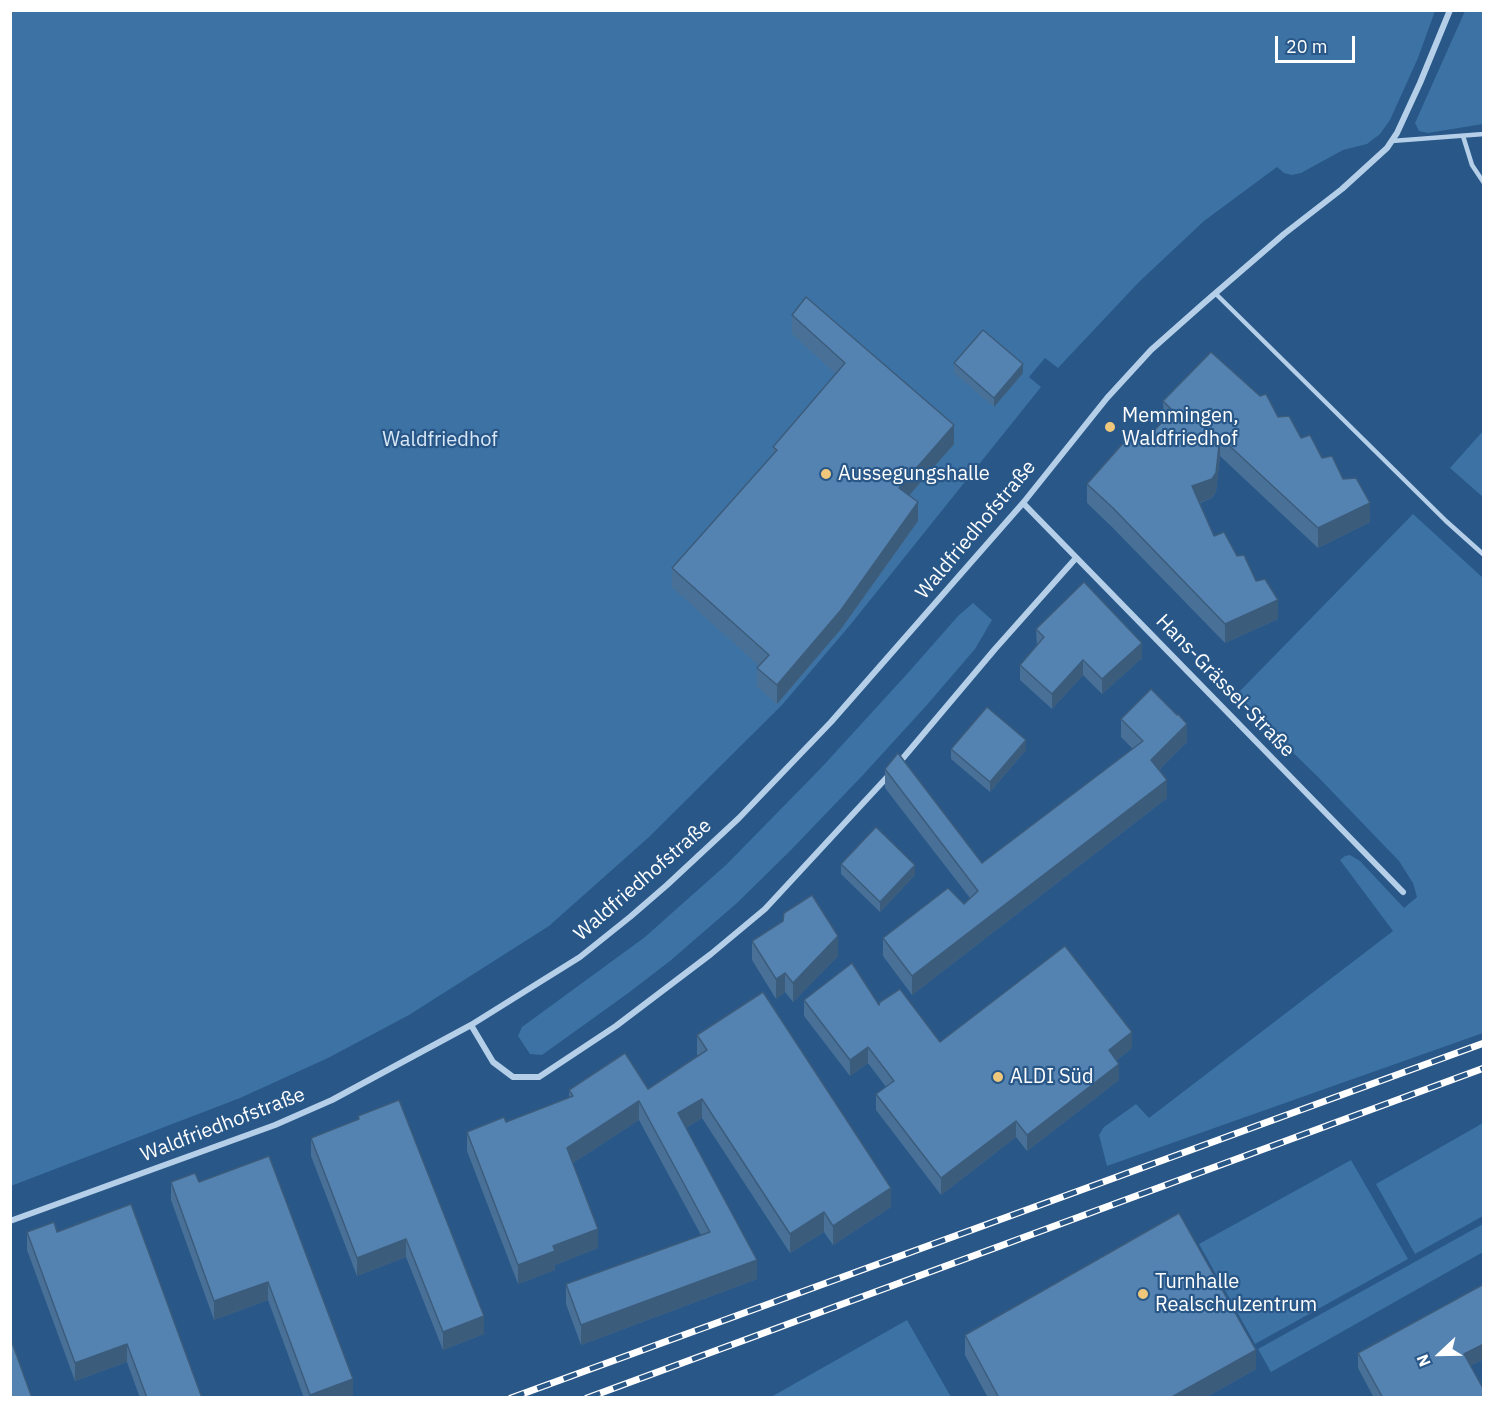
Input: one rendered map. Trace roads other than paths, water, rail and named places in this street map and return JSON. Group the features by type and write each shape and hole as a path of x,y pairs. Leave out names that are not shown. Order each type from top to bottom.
{"street":[{"name":"Waldfriedhofstraße","path":"10,1221 275,1125 332,1100 471,1025 580,957 667,885 739,818 838,714 1023,503 1107,398 1151,350 1284,234 1342,189 1387,148 1397,133 1420,83 1450,10"},
{"name":"Hans-Grässel-Straße","path":"1023,503 1403,892"},
{"path":"471,1025 493,1062 513,1077 539,1077 616,1026 711,954 765,909 878,788 995,649 1076,558"}],"lane":[{"path":"1392,141 1484,134"},
{"path":"1463,136 1472,165 1484,183"},
{"path":"1215,293 1484,555"}],"railway":[{"path":"511,1398 1484,1043"},
{"path":"587,1398 1484,1068"}],"place":[{"name":"Memmingen, Waldfriedhof","path":"1110,427"},
{"name":"Aussegungshalle","path":"826,474"},
{"name":"ALDI Süd","path":"998,1077"},
{"name":"Turnhalle Realschulzentrum","path":"1143,1294"}],"park label":[{"name":"Waldfriedhof","path":"440,440"}]}
